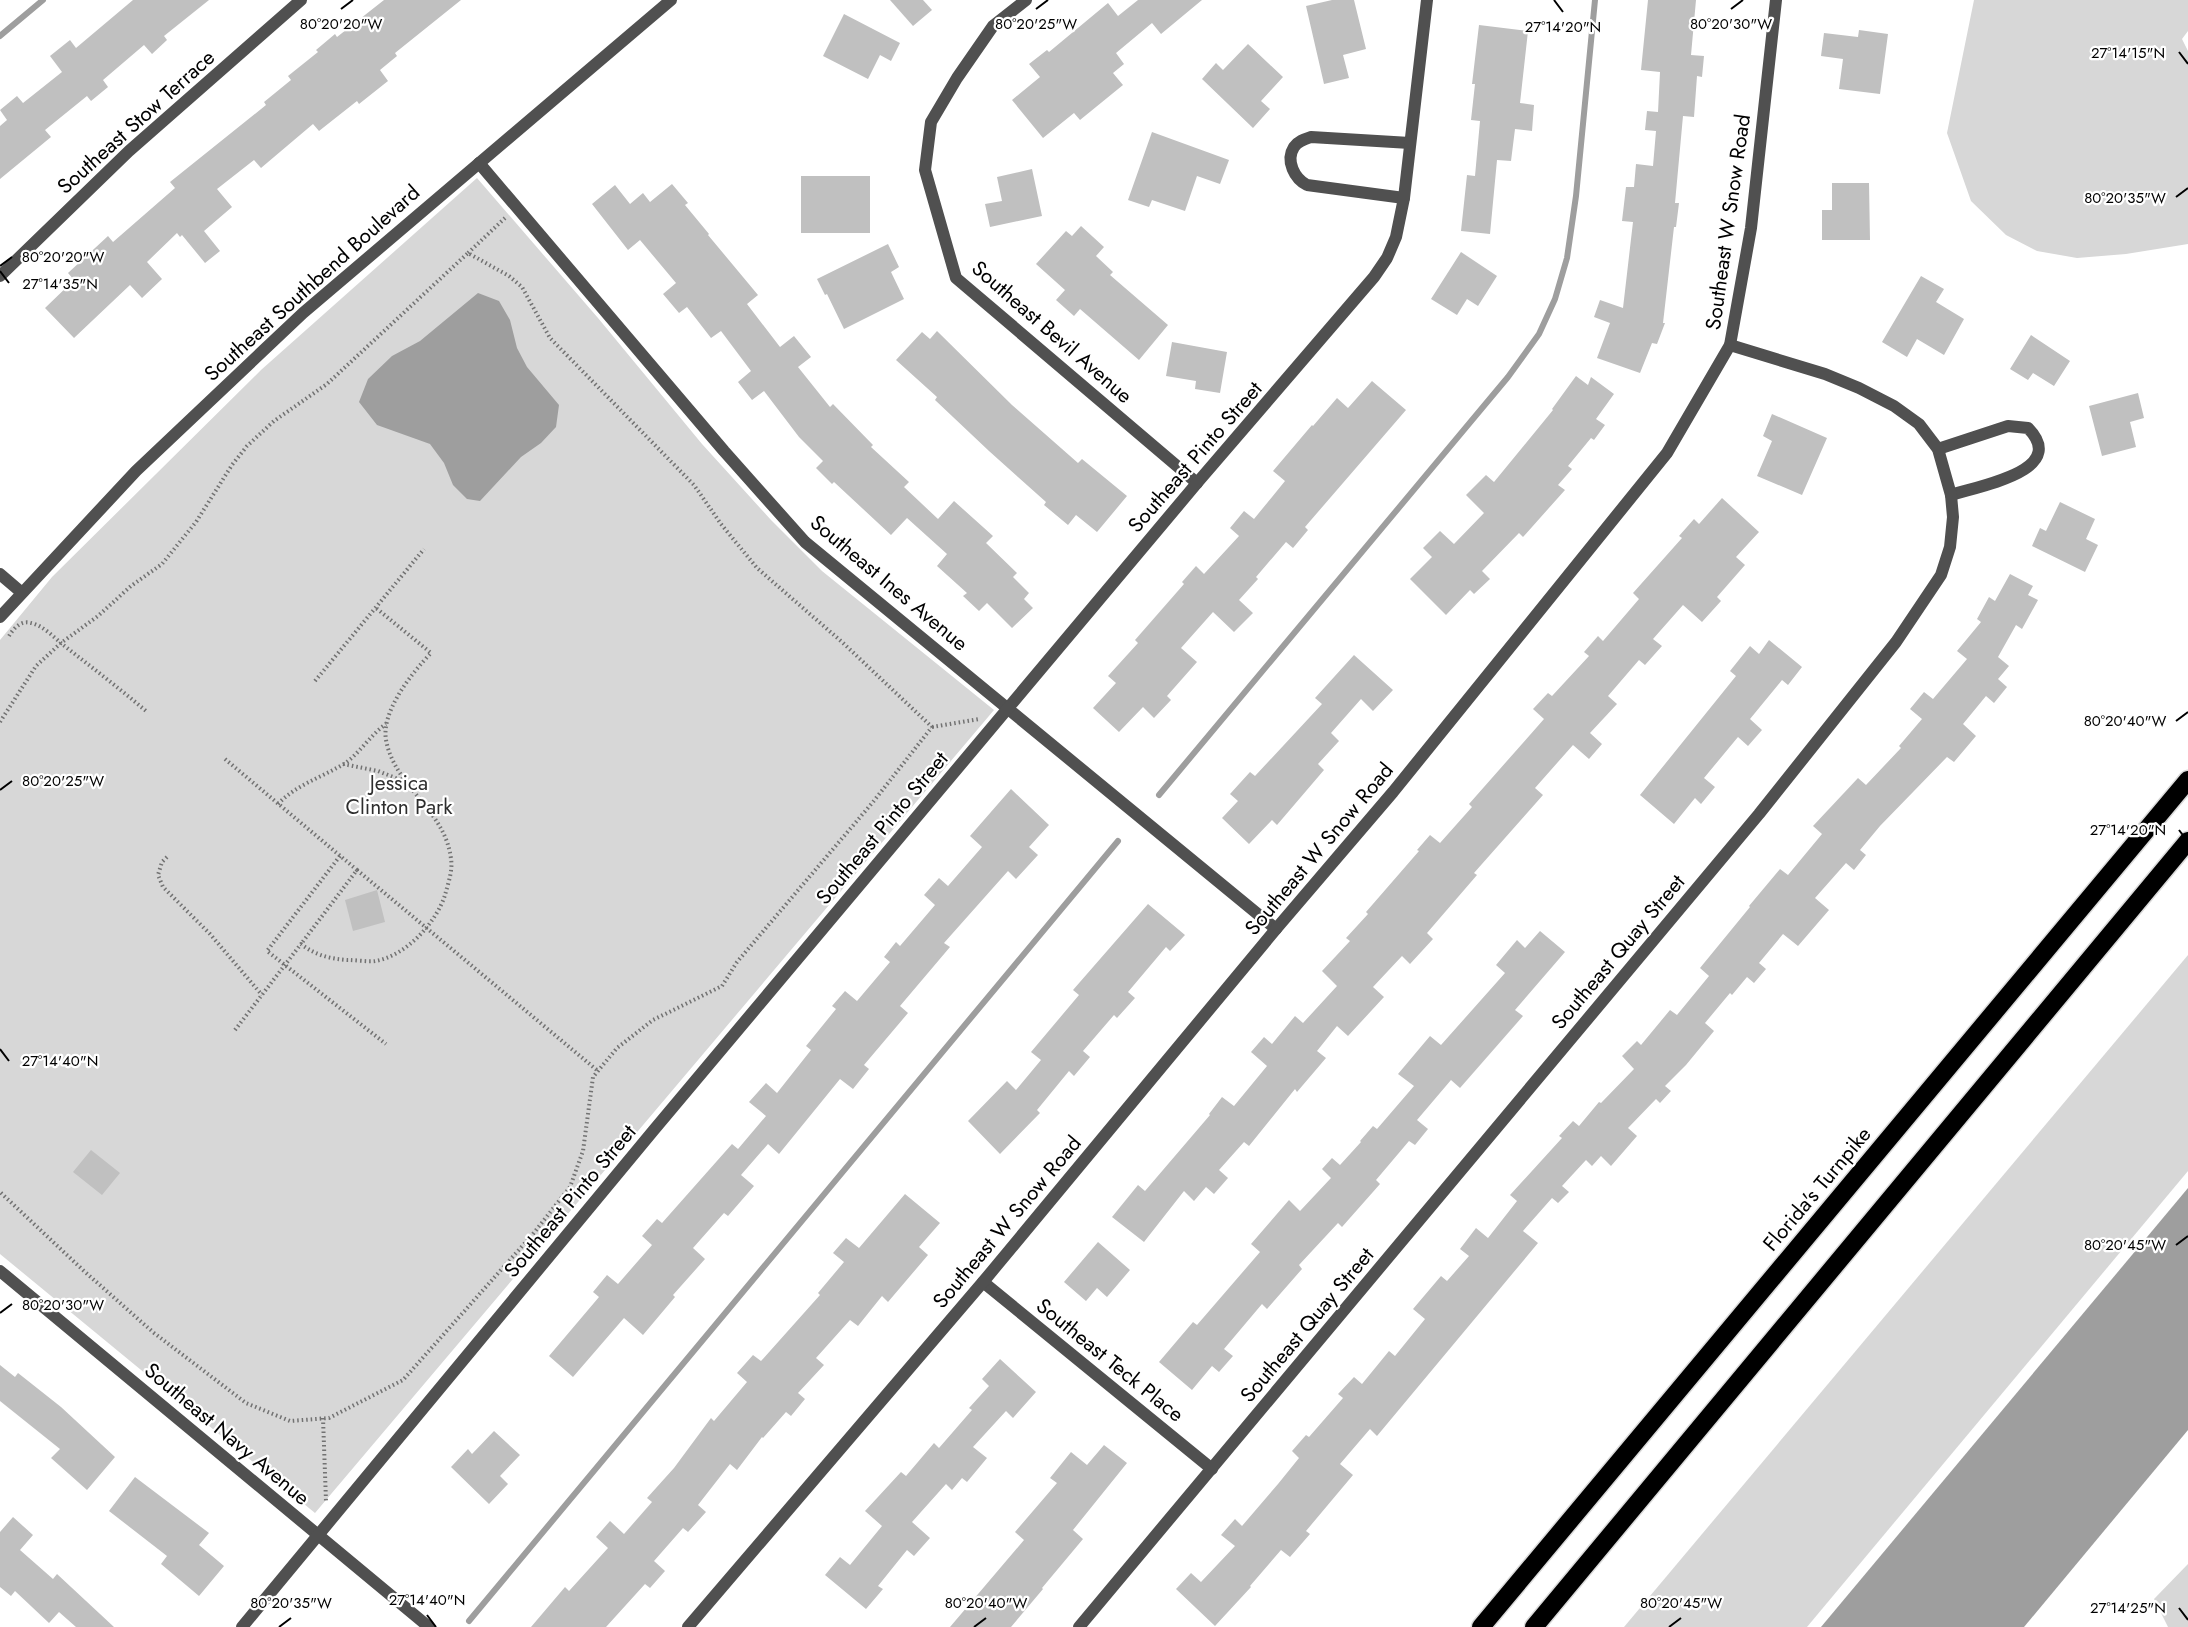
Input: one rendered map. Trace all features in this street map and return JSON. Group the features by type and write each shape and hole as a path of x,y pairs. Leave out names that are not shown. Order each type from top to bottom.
{"highway":[{"name":"Florida's Turnpike","path":"1481,1627 2188,780"},
{"path":"1534,1627 2188,841"}],"street":[{"name":"Southeast Stow Terrace","path":"0,276 129,151 301,0"},
{"name":"Southeast Southbend Boulevard","path":"0,617 136,471 286,329 671,0"},
{"name":"Southeast Bevil Avenue","path":"1026,0 993,26 957,78 931,122 925,170 956,278 1197,483"},
{"name":"Southeast Pinto Street","path":"242,1627 653,1131 1197,483 1374,277 1387,258 1396,237 1404,198 1427,0"},
{"name":"Southeast W Snow Road","path":"688,1627 983,1282 1276,929 1393,792 1667,453 1730,345 1751,228 1776,0"},
{"path":"1404,198 1307,185 1300,182 1295,175 1292,154 1298,143 1311,137 1410,143"},
{"name":"Southeast Ines Avenue","path":"479,163 724,451 805,542 1276,929"},
{"name":"Southeast Quay Street","path":"1079,1627 1752,823 1896,642 1941,575 1950,547 1953,517 1951,495 1938,449 1919,424 1894,406 1859,388 1825,374 1730,345"},
{"path":"1938,449 2007,426 2028,428 2039,444 2036,461 2026,470 1951,495"},
{"path":"0,574 21,592"},
{"name":"Southeast Navy Avenue","path":"0,1271 429,1627"},
{"name":"Southeast Teck Place","path":"983,1282 1212,1469"}],"path":[{"path":"0,722 36,666 131,586 162,564 196,522 232,465 247,446 274,421 327,384 505,218"},
{"path":"468,253 509,276 522,287 550,338 694,485 721,524 757,568 842,642 933,727"},
{"path":"315,681 424,549"},
{"path":"301,944 311,951 332,959 374,961 394,955 427,929 440,909 448,884 452,861 438,820 398,772 386,740 387,723 396,700 417,668 431,653 376,608"},
{"path":"9,636 16,626 32,623 92,665 146,711"},
{"path":"0,1192 154,1334 246,1403 290,1421 329,1418 369,1399 402,1380 533,1234 570,1187 583,1150 593,1077 617,1048 653,1020 722,986 737,962 873,802 933,727 980,719"},
{"path":"278,804 286,795 309,781 344,764 387,723"},
{"path":"225,759 598,1071"},
{"path":"344,764 378,771 405,782"},
{"path":"340,856 267,951 386,1044"},
{"path":"167,857 162,862 158,874 163,887 210,934 262,995"},
{"path":"236,1030 357,870"},
{"path":"323,1418 326,1510"}],"green space":[{"path":"1974,0 2188,0 2188,31 2182,39 2188,51 2188,244 2126,254 2077,258 2037,251 2006,235 1971,201 1947,133"},
{"name":"Jessica Clinton Park","path":"477,178 598,318 702,444 771,520 822,571 994,710 315,1513 0,1254 0,640 52,577 261,370"},
{"path":"2188,955 2188,1171 1807,1627 1624,1627"},
{"path":"2188,1564 2188,1627 2168,1627 2154,1599"}],"shaded area":[{"path":"478,293 499,301 510,320 517,348 527,367 559,405 556,427 541,443 521,457 480,501 467,499 453,485 444,463 430,444 377,425 359,402 368,379 392,356 420,341"},
{"path":"2188,1188 2188,1430 2024,1627 1821,1627"}],"building":[{"path":"133,0 209,0 164,36 167,40 152,54 144,45 103,80 108,87 91,101 87,96 45,130 51,137 0,179 0,126 7,120 0,110 17,96 23,103 62,72 50,56 70,40 76,48"},
{"path":"384,0 461,0 395,53 397,56 380,70 388,81 359,104 357,101 319,131 313,124 261,168 254,160 217,189 232,207 204,231 220,251 205,263 182,235 180,237 177,233 147,262 162,279 142,298 130,285 74,338 45,308 74,280 68,273 108,236 113,242 175,188 170,182 266,105 264,102 291,80 288,76 318,52 316,50 335,34 337,37"},
{"path":"890,0 923,0 932,10 913,26"},
{"path":"1138,0 1202,0 1161,34 1152,23 1116,53 1124,64 1113,73 1123,85 1080,120 1074,113 1043,138 1012,100 1040,77 1029,64 1047,50 1049,52 1108,3 1118,16"},
{"path":"1332,0 1354,0 1366,49 1343,55 1349,78 1324,84 1306,6"},
{"path":"1648,0 1696,0 1691,55 1704,56 1702,77 1697,76 1694,117 1683,116 1675,203 1679,203 1676,227 1674,227 1663,323 1665,323 1657,344 1652,343 1640,373 1597,358 1610,323 1594,317 1600,300 1623,308 1633,222 1622,221 1626,187 1634,187 1636,164 1653,166 1656,131 1645,130 1647,111 1658,112 1660,72 1641,70"},
{"path":"844,14 900,43 891,61 880,55 868,79 823,56"},
{"path":"1479,25 1528,31 1520,103 1534,105 1532,131 1515,129 1511,161 1497,160 1490,234 1461,231 1467,175 1475,176 1480,121 1471,120 1475,84 1472,84"},
{"path":"1859,30 1888,34 1880,94 1839,89 1843,59 1821,56 1824,33 1858,37"},
{"path":"1248,44 1283,77 1261,101 1270,109 1253,128 1202,79 1216,63 1223,70"},
{"path":"1152,132 1229,160 1220,184 1197,176 1185,211 1152,200 1149,207 1128,200"},
{"path":"1032,169 1042,216 990,227 985,204 1002,201 997,177"},
{"path":"801,176 870,176 870,233 801,233"},
{"path":"1832,183 1869,183 1870,240 1822,240 1822,210 1832,210"},
{"path":"672,184 688,203 685,205 708,235 758,295 747,304 780,347 794,336 811,357 798,367 830,407 833,404 873,445 871,447 909,482 904,487 938,519 954,501 993,536 986,543 1017,573 1013,577 1029,593 1024,599 1033,608 1012,628 987,603 979,611 963,596 967,593 937,566 947,554 907,518 891,535 816,468 823,461 799,437 764,391 752,400 738,382 751,371 721,331 711,338 687,307 679,313 663,294 676,283 640,240 628,250 592,204 615,185 630,204 643,193 650,202"},
{"path":"1081,226 1104,247 1096,256 1113,272 1110,275 1168,325 1139,360 1080,309 1074,316 1056,300 1065,290 1036,264 1066,231 1072,236"},
{"path":"888,244 899,267 891,272 904,299 844,329 817,279"},
{"path":"1461,252 1497,276 1478,306 1467,299 1457,315 1431,299"},
{"path":"1921,276 1944,289 1936,302 1964,319 1944,355 1917,339 1907,357 1882,342"},
{"path":"937,331 1012,405 1078,463 1082,459 1127,496 1097,532 1076,515 1068,525 1044,505 1046,502 935,400 937,397 896,360 922,332 930,339"},
{"path":"2031,335 2070,361 2054,386 2033,373 2028,380 2010,369"},
{"path":"1172,342 1227,352 1220,393 1195,389 1196,381 1166,376"},
{"path":"1576,376 1588,385 1591,377 1614,394 1596,419 1605,425 1594,440 1591,438 1568,466 1572,469 1558,485 1565,490 1523,537 1519,533 1482,571 1490,579 1474,594 1470,590 1446,615 1410,579 1432,557 1423,548 1440,531 1454,544 1484,513 1466,495 1486,475 1494,482 1553,410"},
{"path":"1372,381 1406,410 1305,527 1308,530 1293,548 1286,542 1256,577 1258,579 1239,600 1253,613 1234,632 1213,612 1181,648 1197,662 1167,696 1171,700 1154,718 1143,707 1119,732 1093,708 1116,683 1108,676 1138,643 1135,640 1184,584 1182,582 1196,566 1204,574 1239,536 1230,528 1244,511 1254,519 1285,481 1273,471 1312,425 1337,398 1348,408"},
{"path":"2138,393 2144,418 2130,422 2136,447 2102,456 2089,406"},
{"path":"1772,414 1827,438 1802,495 1757,476 1772,441 1763,436"},
{"path":"1722,498 1759,532 1736,557 1745,565 1717,597 1721,601 1702,622 1683,605 1653,639 1662,646 1645,665 1639,660 1608,696 1617,704 1590,733 1602,744 1589,759 1573,745 1535,788 1543,795 1474,873 1477,875 1427,933 1433,939 1410,964 1402,956 1373,987 1384,997 1348,1036 1337,1026 1317,1051 1326,1058 1297,1092 1295,1089 1249,1146 1244,1142 1219,1170 1228,1178 1214,1194 1206,1187 1194,1201 1184,1191 1144,1242 1112,1217 1138,1185 1145,1191 1210,1115 1222,1097 1234,1106 1267,1066 1251,1052 1264,1037 1272,1044 1295,1016 1303,1023 1337,986 1322,971 1350,941 1346,938 1368,914 1366,912 1430,835 1440,843 1472,807 1469,804 1544,719 1533,709 1548,693 1552,696 1589,656 1584,652 1598,636 1603,641 1639,599 1633,593 1682,538 1679,536 1694,519 1699,524"},
{"path":"2060,502 2095,519 2086,539 2098,545 2085,572 2032,546 2040,528 2046,531"},
{"path":"2010,574 2033,586 2028,595 2038,600 2022,629 2016,625 1998,657 2009,666 1998,679 2007,687 1994,703 1986,696 1963,724 1976,736 1954,762 1947,757 1880,826 1860,850 1866,855 1854,870 1846,863 1815,898 1829,910 1798,946 1783,934 1759,963 1766,969 1754,983 1747,977 1732,995 1730,993 1705,1023 1714,1031 1665,1086 1671,1091 1660,1103 1656,1099 1628,1128 1637,1136 1611,1166 1601,1156 1592,1166 1586,1160 1562,1186 1569,1192 1558,1203 1552,1198 1523,1231 1538,1243 1377,1436 1370,1429 1340,1464 1353,1475 1306,1531 1310,1534 1290,1557 1281,1550 1215,1626 1176,1589 1191,1573 1201,1582 1235,1546 1221,1535 1235,1519 1242,1526 1278,1484 1299,1458 1292,1451 1306,1435 1309,1437 1343,1398 1338,1394 1354,1377 1362,1384 1389,1351 1395,1356 1425,1319 1413,1309 1441,1276 1447,1281 1469,1256 1460,1249 1476,1228 1488,1238 1517,1201 1510,1195 1562,1138 1559,1136 1573,1121 1579,1126 1599,1102 1601,1103 1634,1069 1622,1056 1637,1041 1641,1045 1670,1010 1677,1015 1709,976 1700,968 1749,906 1780,869 1788,875 1822,834 1813,826 1858,778 1866,785 1901,748 1899,746 1922,719 1910,709 1924,692 1933,699 1967,659 1957,651 1981,622 1977,619 1989,597 1995,601"},
{"path":"1769,640 1802,667 1788,685 1782,680 1750,719 1762,730 1748,746 1738,737 1704,778 1715,787 1701,804 1695,798 1674,824 1640,795 1736,676 1730,671 1750,646 1759,654"},
{"path":"1354,655 1393,690 1373,711 1361,699 1331,733 1339,741 1318,764 1324,770 1277,825 1272,820 1249,844 1222,818 1238,801 1230,794 1250,772 1255,776 1322,704 1315,698"},
{"path":"1011,789 1049,825 1029,847 1038,855 1016,879 1008,871 944,943 950,947 900,1006 908,1013 864,1065 869,1069 853,1089 840,1079 779,1154 768,1144 741,1175 754,1186 728,1216 724,1213 693,1248 705,1259 673,1295 675,1297 643,1335 624,1318 573,1377 549,1356 599,1297 593,1292 607,1275 618,1284 652,1245 642,1236 657,1219 662,1223 732,1144 738,1149 766,1116 749,1102 766,1083 777,1093 811,1050 806,1046 836,1009 832,1006 845,991 857,1001 890,962 884,957 896,942 900,946 935,905 924,895 939,878 948,886 982,847 970,836"},
{"path":"377,890 385,922 353,931 345,900"},
{"path":"1148,904 1185,935 1170,951 1166,947 1128,992 1135,998 1117,1018 1114,1015 1083,1051 1090,1057 1074,1076 1069,1071 1037,1110 1040,1113 1000,1154 968,1121 1007,1081 1016,1090 1041,1060 1031,1052 1079,995 1073,990"},
{"path":"1540,931 1565,952 1515,1010 1523,1016 1460,1088 1451,1080 1417,1120 1428,1129 1415,1145 1409,1141 1376,1180 1380,1184 1342,1227 1338,1223 1299,1265 1302,1269 1267,1309 1262,1304 1224,1349 1233,1356 1219,1372 1212,1366 1192,1390 1159,1362 1193,1322 1197,1325 1260,1252 1251,1244 1289,1200 1300,1211 1331,1178 1322,1169 1332,1158 1340,1165 1373,1126 1377,1129 1414,1086 1398,1074 1430,1036 1441,1045 1505,973 1496,965 1517,940 1525,948"},
{"path":"91,1150 120,1173 102,1195 73,1172"},
{"path":"905,1194 940,1223 919,1247 928,1255 888,1302 882,1296 858,1326 850,1320 816,1358 824,1365 798,1393 805,1399 791,1416 786,1412 762,1437 737,1470 730,1464 698,1505 706,1512 688,1532 683,1528 654,1561 665,1571 650,1588 645,1584 606,1627 531,1627 565,1587 569,1591 608,1548 596,1537 610,1521 624,1534 652,1502 647,1498 674,1468 711,1418 714,1421 747,1382 737,1373 753,1355 761,1361 820,1295 818,1293 844,1262 833,1253 846,1238 859,1248"},
{"path":"1098,1242 1130,1270 1107,1297 1097,1288 1086,1301 1064,1282"},
{"path":"1000,1359 1036,1392 1013,1418 1006,1411 973,1447 987,1458 967,1482 962,1478 952,1490 946,1484 912,1522 930,1538 914,1556 907,1550 878,1586 883,1589 866,1609 825,1575 840,1557 850,1565 882,1526 865,1511 901,1472 906,1476 934,1443 939,1448 972,1410 969,1408 989,1386 982,1379"},
{"path":"0,1365 15,1377 18,1373 61,1407 115,1457 87,1490 51,1458 60,1449 0,1401"},
{"path":"494,1431 520,1455 500,1476 508,1484 489,1504 451,1467 468,1449 472,1454"},
{"path":"1104,1445 1127,1463 1073,1530 1083,1539 1011,1627 950,1627 1024,1540 1015,1532 1057,1483 1050,1478 1071,1452 1087,1465"},
{"path":"135,1477 209,1533 199,1545 224,1566 199,1596 161,1564 167,1556 109,1511"},
{"path":"13,1517 33,1535 20,1550 53,1579 57,1574 114,1627 76,1627 59,1612 49,1623 15,1591 11,1596 0,1587 0,1532"}],"waterway":[{"path":"0,36 43,0"},
{"path":"1159,795 1508,377 1539,334 1555,299 1567,258 1576,196 1595,0"},
{"path":"469,1621 1118,841"}]}
